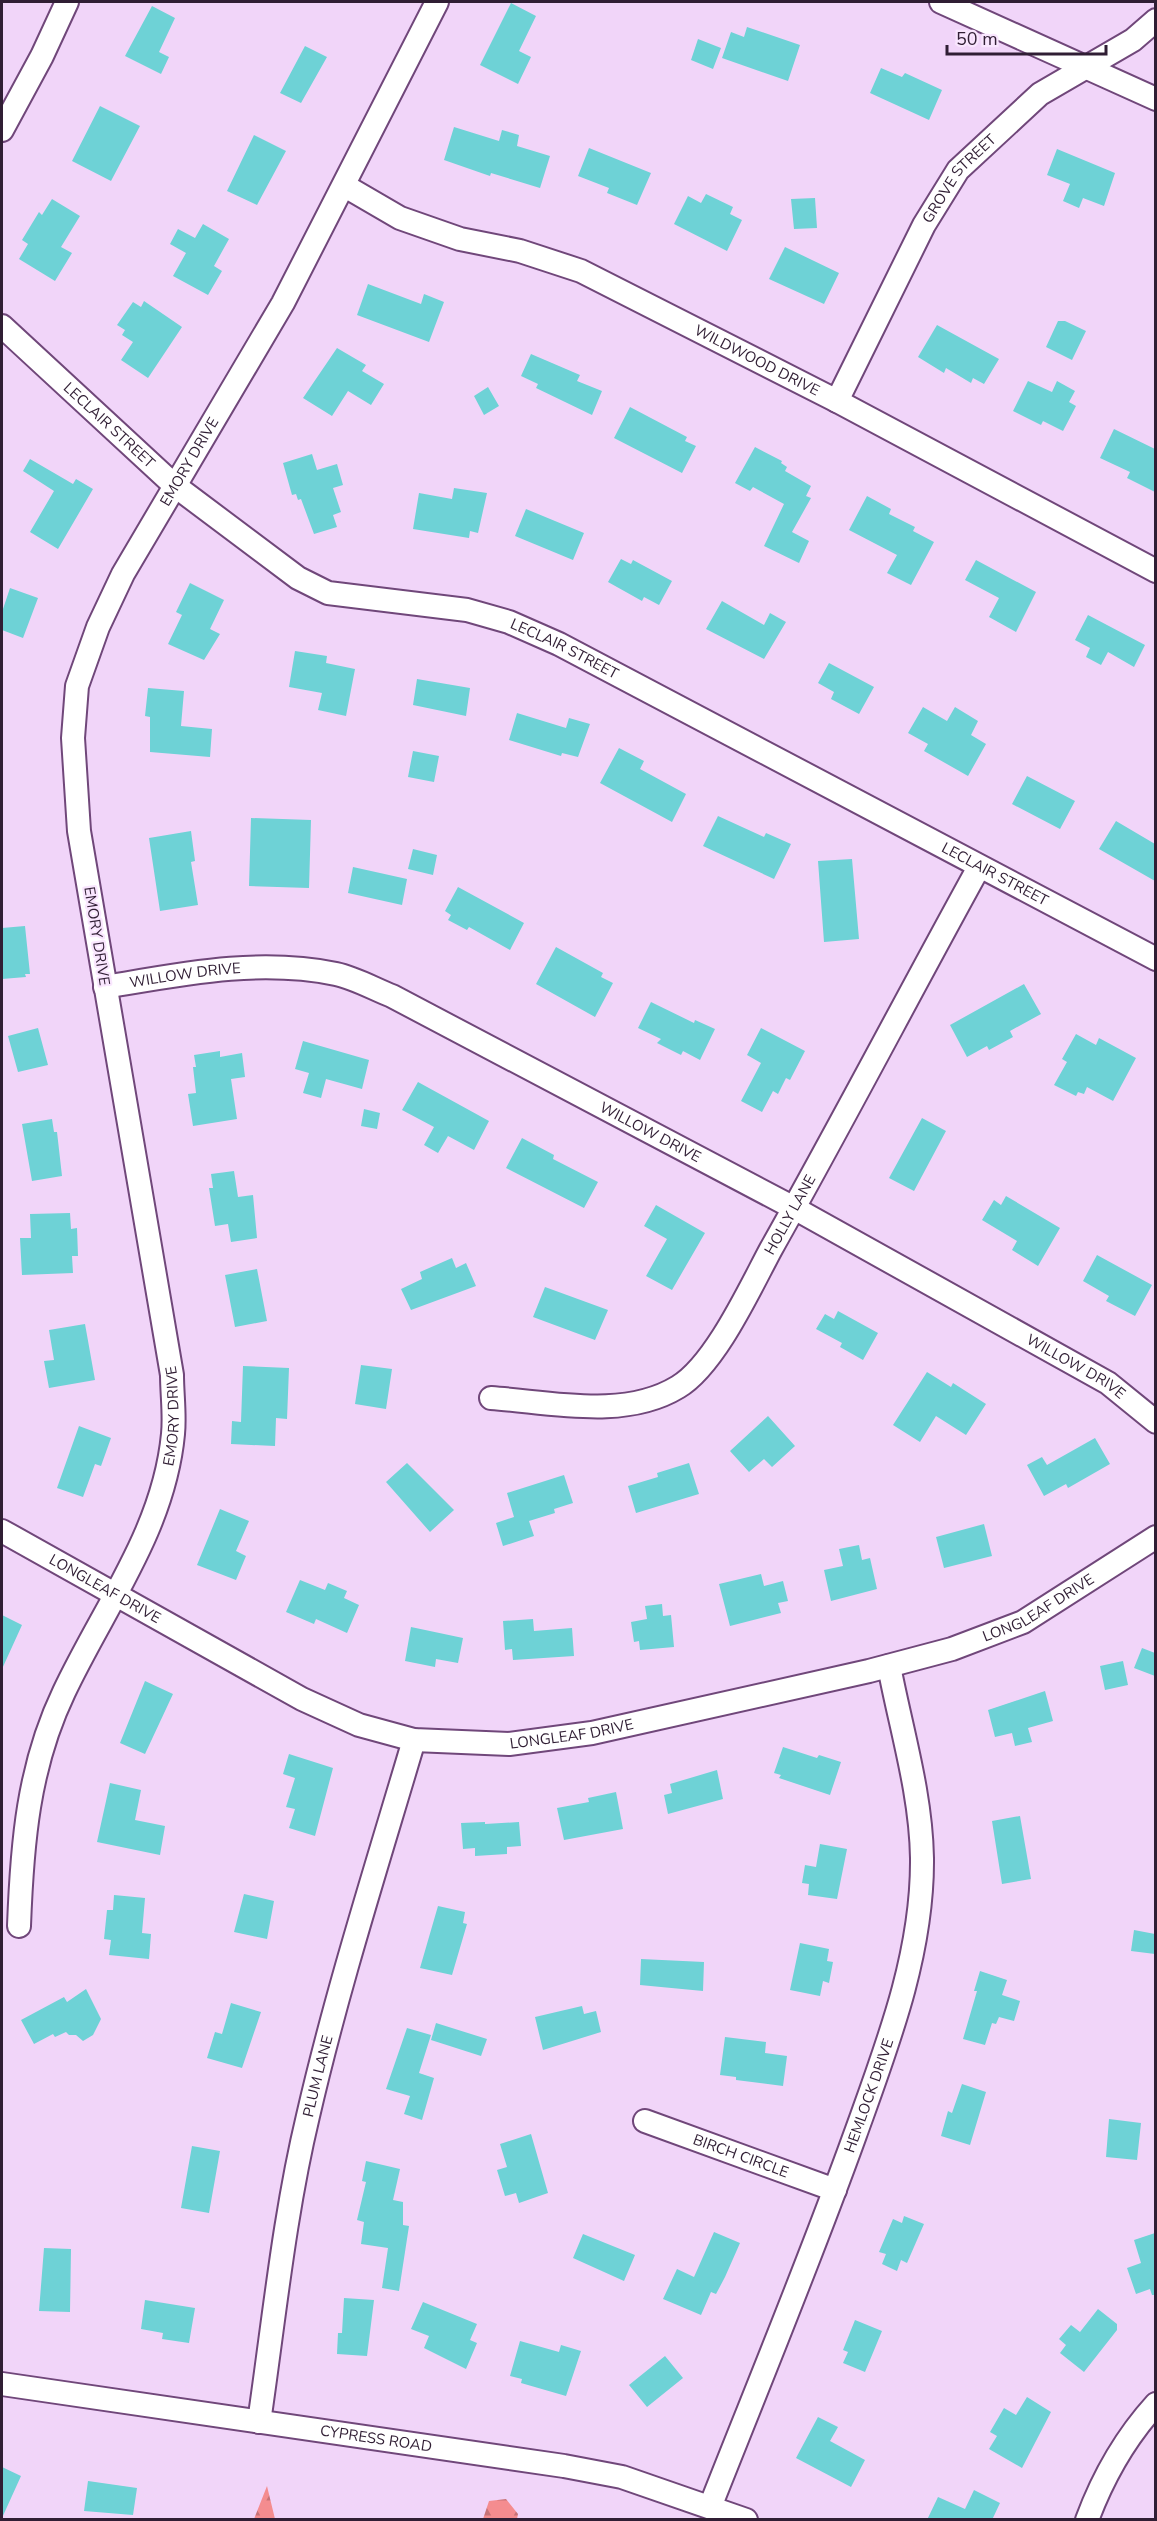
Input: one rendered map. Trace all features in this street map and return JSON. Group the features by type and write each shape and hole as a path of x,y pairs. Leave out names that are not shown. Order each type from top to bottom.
{"street":[{"path":"2,130 68,2"},
{"name":"EMORY DRIVE","path":"19,1926 22,1853 33,1776 63,1693 148,1531 167,1475 174,1432 172,1375 80,831 73,738 77,687 98,627 123,574 283,303 345,186 437,2"},
{"path":"941,2 1155,99"},
{"name":"GROVE STREET","path":"837,401 924,225 958,170 1040,94 1133,40 1155,20"},
{"name":"WILDWOOD DRIVE","path":"345,186 400,218 460,239 520,251 581,271 837,401 1155,571"},
{"name":"LECLAIR STREET","path":"2,326 174,485 298,578 328,593 467,610 519,627 559,644 1155,959"},
{"name":"HOLLY LANE","path":"491,1398 605,1406 645,1402 679,1387 703,1365 729,1325 794,1208 979,867"},
{"name":"WILLOW DRIVE","path":"105,987 222,968 284,967 339,975 392,996 794,1208 1108,1383 1155,1422"},
{"name":"LONGLEAF DRIVE","path":"2,1531 302,1699 359,1725 414,1740 509,1744 592,1733 889,1666 952,1649 1023,1622 1155,1537"},
{"name":"HEMLOCK DRIVE","path":"710,2507 835,2190 908,1977 919,1912 922,1858 917,1801 889,1666"},
{"name":"PLUM LANE","path":"259,2422 285,2241 307,2118 339,1992 414,1740"},
{"name":"BIRCH CIRCLE","path":"645,2121 835,2190"},
{"name":"CYPRESS ROAD","path":"2,2384 622,2477 746,2520"},
{"path":"1087,2520 1104,2479 1124,2445 1155,2404"}],"green space":[{"path":"267,2486 275,2519 254,2519"},
{"path":"506,2499 518,2514 517,2519 483,2519 489,2501"}],"building":[{"path":"511,3 536,16 519,51 531,57 518,84 480,65"},
{"path":"152,6 175,18 159,52 169,57 161,74 125,56"},
{"path":"747,27 800,45 788,81 722,58 731,32 744,37"},
{"path":"698,39 721,48 713,69 691,60"},
{"path":"305,46 327,57 301,103 280,93"},
{"path":"881,68 902,77 905,73 942,90 929,120 870,93"},
{"path":"100,106 140,126 111,181 72,161"},
{"path":"454,127 499,141 502,130 519,135 517,146 550,156 540,188 491,173 490,176 444,160"},
{"path":"254,135 286,151 257,205 227,191"},
{"path":"589,148 651,173 637,205 607,193 609,188 578,176"},
{"path":"1057,149 1115,173 1104,206 1083,198 1079,208 1063,201 1070,184 1047,175"},
{"path":"706,194 733,207 730,214 742,220 727,251 674,224 688,196 701,203"},
{"path":"815,198 817,228 794,229 791,199"},
{"path":"52,199 80,216 61,247 72,253 55,281 19,259 28,244 22,240 39,212 42,215"},
{"path":"203,224 229,239 214,266 222,271 208,295 173,276 186,253 170,244 178,229 195,238"},
{"path":"785,247 839,273 824,304 769,279"},
{"path":"368,284 421,304 424,294 444,302 429,342 357,315"},
{"path":"144,301 182,327 148,378 121,360 133,342 122,335 125,330 117,325 133,302 141,307"},
{"path":"1058,321 1065,321 1086,331 1072,360 1046,347"},
{"path":"937,325 999,359 984,384 973,378 971,383 946,368 944,373 918,357"},
{"path":"337,348 366,365 362,371 384,384 371,405 348,391 332,416 303,398"},
{"path":"531,354 580,375 577,381 602,391 592,415 536,388 538,384 521,376"},
{"path":"1028,381 1052,392 1057,381 1075,391 1069,402 1076,406 1063,431 1043,421 1041,425 1013,411"},
{"path":"488,387 499,406 484,415 474,396"},
{"path":"630,407 687,437 685,441 696,446 682,473 614,438"},
{"path":"1114,429 1155,449 1155,492 1127,478 1130,472 1100,458"},
{"path":"755,447 782,461 781,463 787,467 785,471 811,486 806,496 811,498 792,532 809,541 799,563 764,546 784,504 753,487 750,491 735,483"},
{"path":"312,454 317,470 337,464 343,485 333,488 341,512 333,515 337,527 314,534 301,499 298,500 296,494 292,495 283,463"},
{"path":"30,459 73,484 76,479 93,489 58,549 30,532 54,491 23,471"},
{"path":"454,488 487,493 478,533 470,531 469,538 413,529 419,493 452,499"},
{"path":"867,496 891,509 889,514 915,527 913,531 934,542 911,585 887,573 897,555 849,530"},
{"path":"526,509 584,533 573,560 515,536"},
{"path":"621,559 631,564 633,560 672,581 659,605 644,597 642,601 608,582"},
{"path":"976,560 1036,592 1016,632 989,617 999,598 965,580"},
{"path":"190,583 224,600 210,629 220,634 204,660 168,644 182,615 176,612"},
{"path":"10,588 38,598 23,638 2,630 2,612"},
{"path":"722,601 764,625 770,613 786,622 764,659 706,629"},
{"path":"1088,615 1145,645 1134,667 1108,652 1101,665 1086,657 1090,648 1075,640"},
{"path":"295,651 327,656 326,663 355,669 346,716 318,710 322,693 289,687"},
{"path":"829,663 874,687 859,714 831,699 834,692 818,683"},
{"path":"417,679 470,688 466,716 413,705"},
{"path":"148,688 184,691 181,726 212,729 210,757 150,752 150,717 145,716"},
{"path":"923,707 947,721 955,707 978,721 971,735 986,744 968,776 924,751 928,744 908,733"},
{"path":"517,713 566,728 569,718 590,724 578,757 562,753 561,756 509,740"},
{"path":"619,748 644,761 640,769 686,794 672,822 600,783"},
{"path":"413,751 439,756 434,782 408,777"},
{"path":"1027,776 1075,801 1060,829 1012,804"},
{"path":"718,816 764,837 766,833 791,844 774,879 703,846"},
{"path":"251,818 311,820 309,888 249,886"},
{"path":"1116,821 1155,844 1155,881 1099,849"},
{"path":"191,831 195,861 191,862 198,905 160,911 149,838"},
{"path":"413,849 437,855 433,875 408,869"},
{"path":"852,859 859,939 824,942 818,861"},
{"path":"353,867 407,879 402,905 348,893"},
{"path":"458,887 524,923 510,950 469,927 467,930 448,920 451,915 445,911"},
{"path":"25,926 30,974 25,974 26,977 2,979 2,928"},
{"path":"556,947 603,973 601,977 613,983 595,1017 536,984"},
{"path":"1024,984 1041,1014 1010,1031 1013,1037 989,1050 987,1046 967,1057 950,1025"},
{"path":"651,1002 694,1023 695,1020 715,1029 700,1060 683,1051 681,1055 657,1043 661,1039 638,1028"},
{"path":"38,1028 48,1065 18,1072 8,1036"},
{"path":"761,1028 805,1051 790,1080 786,1078 778,1094 773,1091 762,1112 741,1101 761,1063 747,1055"},
{"path":"1076,1034 1096,1045 1099,1038 1136,1058 1113,1101 1087,1087 1084,1094 1078,1092 1076,1096 1054,1085 1067,1062 1062,1059"},
{"path":"303,1041 369,1060 362,1089 326,1079 321,1098 303,1093 309,1073 295,1069"},
{"path":"220,1051 220,1057 242,1053 245,1077 231,1079 237,1119 193,1126 188,1094 196,1093 194,1055"},
{"path":"418,1082 489,1121 474,1150 448,1136 438,1153 424,1145 434,1127 402,1110"},
{"path":"364,1109 380,1113 377,1129 361,1126"},
{"path":"922,1118 946,1131 914,1191 889,1178"},
{"path":"52,1119 54,1132 57,1132 62,1176 32,1181 22,1124"},
{"path":"522,1138 554,1155 553,1159 598,1182 584,1208 506,1168"},
{"path":"234,1171 238,1197 253,1195 257,1238 231,1242 228,1224 215,1226 209,1188 213,1188 211,1174"},
{"path":"1006,1196 1060,1228 1038,1266 1012,1250 1017,1241 982,1220 994,1200 1001,1205"},
{"path":"656,1205 705,1233 672,1290 646,1276 667,1239 644,1226"},
{"path":"70,1213 71,1229 77,1228 78,1256 72,1256 73,1273 22,1275 20,1238 31,1238 30,1214"},
{"path":"1097,1255 1152,1285 1135,1316 1106,1301 1109,1296 1083,1281"},
{"path":"452,1258 456,1268 466,1263 476,1286 411,1310 401,1289 422,1279 420,1272"},
{"path":"257,1269 267,1321 235,1327 225,1275"},
{"path":"545,1287 608,1310 595,1340 533,1317"},
{"path":"838,1311 878,1333 863,1360 840,1347 842,1343 816,1329 825,1314 834,1319"},
{"path":"85,1324 95,1380 49,1388 44,1361 54,1360 49,1330"},
{"path":"361,1365 392,1369 386,1409 355,1404"},
{"path":"243,1366 289,1368 287,1419 276,1418 275,1446 231,1444 232,1421 241,1422"},
{"path":"927,1372 951,1387 953,1383 986,1404 966,1435 936,1416 920,1442 893,1425"},
{"path":"768,1416 795,1446 772,1467 764,1459 749,1472 730,1451"},
{"path":"79,1426 111,1438 101,1466 95,1464 83,1497 57,1488"},
{"path":"1095,1438 1110,1464 1068,1488 1066,1484 1044,1496 1027,1465 1042,1457 1047,1465"},
{"path":"407,1463 454,1510 430,1532 386,1482"},
{"path":"689,1463 699,1494 636,1513 628,1486 658,1477 657,1473"},
{"path":"564,1475 573,1503 554,1509 555,1513 529,1521 534,1536 503,1546 496,1523 514,1517 507,1493"},
{"path":"220,1509 249,1521 236,1551 246,1556 236,1580 197,1565"},
{"path":"984,1524 992,1556 944,1568 936,1537"},
{"path":"859,1545 862,1560 870,1558 877,1589 831,1601 824,1570 843,1566 839,1549"},
{"path":"761,1574 764,1586 783,1581 788,1601 778,1603 781,1613 730,1626 719,1584"},
{"path":"300,1580 325,1590 328,1583 347,1591 344,1598 359,1605 347,1633 316,1619 314,1624 286,1612"},
{"path":"662,1604 663,1616 671,1615 674,1647 640,1650 639,1641 634,1642 631,1622 647,1619 645,1606"},
{"path":"2,1615 22,1625 2,1669"},
{"path":"533,1619 534,1631 572,1628 574,1656 513,1660 512,1649 505,1650 503,1621"},
{"path":"411,1627 463,1638 458,1663 436,1659 435,1667 405,1661"},
{"path":"1142,1648 1155,1653 1155,1676 1134,1668"},
{"path":"1123,1661 1128,1685 1105,1690 1100,1666"},
{"path":"145,1681 173,1694 145,1754 120,1743"},
{"path":"1045,1691 1053,1721 1028,1728 1032,1742 1015,1746 1012,1733 995,1737 988,1710"},
{"path":"783,1747 817,1758 819,1755 841,1762 830,1795 779,1778 781,1775 774,1773"},
{"path":"289,1754 333,1768 315,1836 289,1828 295,1809 286,1807 295,1778 283,1774"},
{"path":"717,1770 723,1799 668,1814 664,1795 672,1793 670,1784"},
{"path":"110,1783 141,1790 135,1820 165,1826 160,1855 97,1842"},
{"path":"616,1792 623,1829 564,1840 557,1808 589,1802 588,1798"},
{"path":"1020,1816 1031,1879 1002,1884 992,1821"},
{"path":"485,1822 485,1824 519,1822 521,1846 507,1847 507,1854 475,1856 475,1848 463,1849 461,1823"},
{"path":"820,1844 847,1849 837,1899 808,1895 809,1884 802,1883 805,1865 816,1867"},
{"path":"244,1894 274,1901 267,1939 234,1932"},
{"path":"114,1895 145,1898 142,1933 151,1934 149,1959 109,1955 111,1940 104,1939 107,1910 113,1910"},
{"path":"438,1906 465,1912 463,1923 467,1924 452,1975 420,1968"},
{"path":"1134,1930 1155,1934 1155,1954 1131,1951"},
{"path":"800,1943 829,1949 827,1961 833,1962 829,1983 823,1981 820,1996 790,1990"},
{"path":"641,1959 704,1962 703,1991 640,1985"},
{"path":"980,1971 1007,1980 1002,1995 1020,2001 1014,2021 999,2017 996,2024 992,2023 985,2045 963,2039 977,1991 974,1991"},
{"path":"86,1989 101,2019 93,2035 83,2041 76,2035 69,2035 66,2032 55,2037 53,2034 34,2044 21,2020 64,1997 67,2002"},
{"path":"231,2003 261,2012 242,2068 207,2058 215,2032 222,2034"},
{"path":"582,2006 584,2014 596,2011 601,2032 543,2050 535,2017"},
{"path":"436,2023 487,2039 481,2056 431,2040"},
{"path":"407,2028 431,2035 419,2073 434,2078 422,2120 404,2114 410,2096 386,2089"},
{"path":"725,2037 766,2042 765,2053 787,2056 783,2086 736,2080 736,2077 720,2075"},
{"path":"962,2084 986,2092 970,2145 941,2136 948,2111 952,2113"},
{"path":"1109,2119 1141,2123 1137,2160 1106,2157"},
{"path":"531,2134 548,2193 519,2203 516,2193 505,2196 497,2170 507,2167 500,2144"},
{"path":"192,2146 220,2151 209,2213 181,2208"},
{"path":"366,2161 400,2169 393,2200 403,2202 403,2225 409,2226 399,2291 382,2288 388,2248 361,2244 364,2222 357,2220 366,2182 362,2181"},
{"path":"904,2216 924,2224 907,2263 901,2260 897,2271 882,2264 886,2254 879,2252 893,2219 902,2223"},
{"path":"714,2232 740,2243 716,2294 711,2292 701,2315 663,2299 677,2269 694,2277"},
{"path":"1155,2233 1155,2295 1152,2295 1150,2289 1136,2294 1127,2268 1141,2263 1134,2240"},
{"path":"583,2234 635,2255 624,2281 573,2258"},
{"path":"44,2248 71,2249 70,2312 39,2311"},
{"path":"344,2298 374,2300 367,2356 337,2354 338,2333 342,2333"},
{"path":"145,2300 195,2308 189,2343 162,2339 163,2333 141,2329"},
{"path":"423,2302 477,2324 470,2340 477,2343 466,2369 424,2348 429,2336 411,2329"},
{"path":"1098,2309 1117,2324 1117,2330 1084,2372 1060,2353 1066,2345 1059,2339 1071,2325 1080,2332"},
{"path":"855,2320 882,2331 865,2372 843,2363 848,2352 843,2350"},
{"path":"520,2341 559,2352 561,2345 581,2351 566,2396 521,2383 522,2379 510,2376"},
{"path":"665,2356 683,2378 647,2407 629,2385"},
{"path":"1027,2397 1051,2412 1022,2468 989,2449 997,2436 990,2432 1004,2408 1016,2415"},
{"path":"818,2417 838,2427 830,2441 865,2460 851,2487 796,2458"},
{"path":"2,2467 21,2476 2,2518"},
{"path":"88,2481 137,2488 133,2515 84,2511"},
{"path":"974,2490 1000,2503 992,2520 927,2520 938,2497 965,2509"}]}
